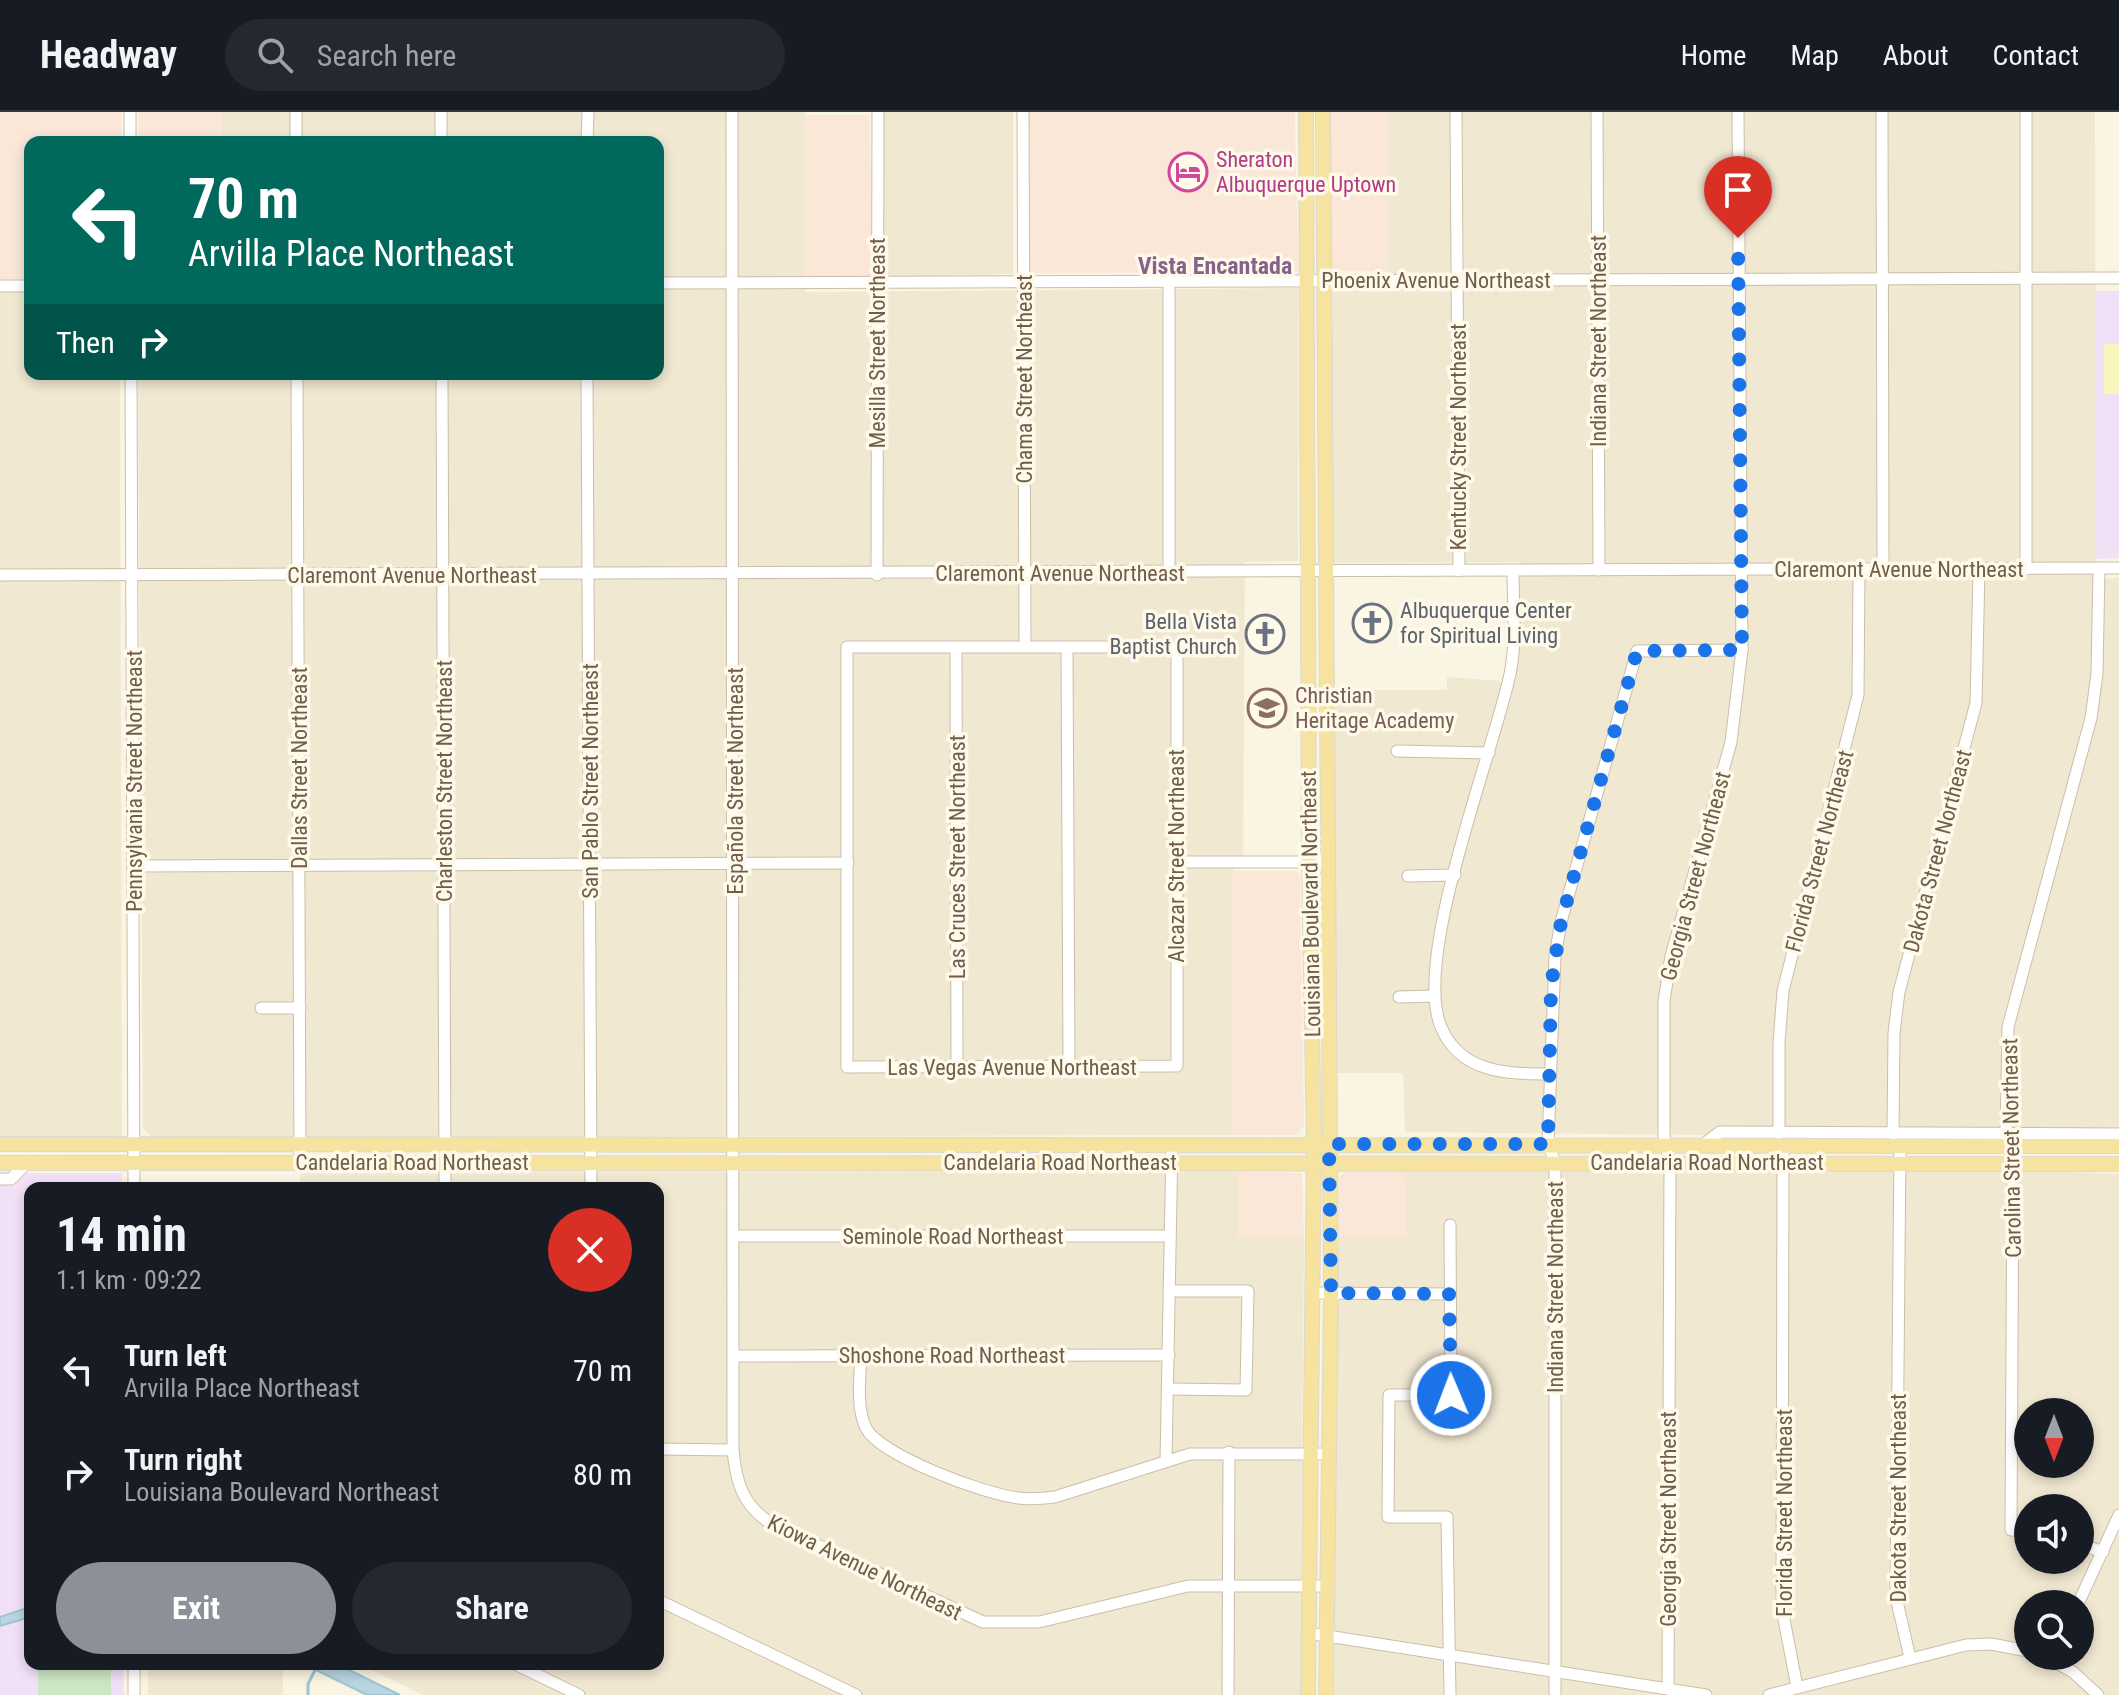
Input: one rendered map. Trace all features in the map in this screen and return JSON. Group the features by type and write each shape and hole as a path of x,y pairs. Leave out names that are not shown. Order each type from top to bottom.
{"main road":[{"name":"Louisiana Boulevard Northeast","path":"1306,112 1325,572 1326,862 1322,1162 1313,1293 1308,1695"},
{"name":"Louisiana Boulevard Northeast","path":"1322,1144 1309,862 1308,572 1315,280 1323,112"},
{"name":"Candelaria Road Northeast","path":"0,1144 1704,1144 1781,1139 2006,1139 2119,1146"},
{"name":"Louisiana Boulevard Northeast","path":"1322,1162 1331,1293 1326,1695"},
{"name":"Candelaria Road Northeast","path":"0,1163 2119,1164"}],"street":[{"path":"130,112 130,136"},
{"path":"296,112 296,136"},
{"path":"441,112 441,136"},
{"path":"587,136 588,112"},
{"name":"Española Street Northeast","path":"732,112 736,1144 733,1450"},
{"name":"Mesilla Street Northeast","path":"877,575 878,112"},
{"name":"Chama Street Northeast","path":"1023,112 1025,646"},
{"name":"Kentucky Street Northeast","path":"1456,112 1459,571"},
{"name":"Indiana Street Northeast","path":"1597,112 1599,570"},
{"name":"Georgia Street Northeast","path":"1668,1689 1670,1163 1665,1144 1664,1001 1671,956 1731,742 1742,650 1738,112"},
{"path":"1882,112 1883,568"},
{"path":"2026,112 2026,569"},
{"name":"Phoenix Avenue Northeast","path":"664,283 2119,278"},
{"path":"1169,281 1169,572"},
{"path":"0,286 24,286"},
{"name":"Pennsylvania Street Northeast","path":"131,380 134,1182"},
{"name":"Dallas Street Northeast","path":"297,380 300,1162"},
{"name":"Charleston Street Northeast","path":"442,380 445,1182"},
{"name":"San Pablo Street Northeast","path":"587,380 591,1182"},
{"name":"Florida Street Northeast","path":"1797,1687 1782,1609 1783,991 1858,695 1859,568"},
{"name":"Carolina Street Northeast","path":"2014,1530 2011,1530 2013,1163 2006,1139 2007,1051 2013,1003 2096,694 2099,568"},
{"name":"Claremont Avenue Northeast","path":"0,575 877,575 2119,568"},
{"name":"Dakota Street Northeast","path":"1910,1658 1896,1597 1900,1163 1896,1139 1894,1033 1899,992 1976,703 1979,569"},
{"path":"1513,571 1511,669 1438,938 1435,996 1442,1029 1451,1043 1472,1062 1501,1073 1550,1074"},
{"path":"134,866 848,863 847,647 1067,647 1069,1067"},
{"name":"Las Cruces Street Northeast","path":"956,647 957,1067"},
{"name":"Alcazar Street Northeast","path":"1067,647 1177,647 1177,1066"},
{"name":"Indiana Street Northeast","path":"1555,1695 1555,1162 1548,1144 1551,987 1561,922 1637,651 1742,650"},
{"path":"1397,751 1489,753"},
{"path":"1176,862 1326,862"},
{"name":"Las Vegas Avenue Northeast","path":"848,863 847,1067 1177,1066"},
{"path":"1408,876 1455,875"},
{"path":"1399,997 1435,996"},
{"path":"261,1008 300,1008"},
{"path":"2006,1139 2119,1134"},
{"path":"1166,1461 1172,1144"},
{"path":"0,1179 11,1179 27,1163"},
{"path":"1450,1225 1451,1395 1389,1395 1388,1502 1388,1517 1447,1517 1450,1695"},
{"name":"Seminole Road Northeast","path":"735,1236 1170,1236"},
{"path":"1169,1291 1248,1291 1246,1390 1169,1389"},
{"path":"1313,1293 1449,1294"},
{"path":"861,1355 861,1414 875,1442 965,1485 996,1494 1035,1499 1055,1497 1190,1454 1329,1454"},
{"name":"Shoshone Road Northeast","path":"734,1356 1169,1355"},
{"path":"664,1449 733,1450"},
{"name":"Kiowa Avenue Northeast","path":"733,1450 735,1473 743,1497 754,1512 983,1622 1039,1622 1169,1588 1327,1586"},
{"path":"1228,1695 1229,1452"},
{"path":"2085,1590 2119,1515"},
{"path":"2094,1549 2103,1552"},
{"path":"664,1603 856,1695"},
{"path":"1308,1633 1706,1695"},
{"path":"1769,1695 1966,1645 1991,1644 2014,1648"},
{"path":"134,1670 134,1695"},
{"path":"527,1670 579,1695"},
{"path":"2066,1670 2098,1695"}],"shaded area":[{"path":"0,112 121,112 121,136 24,136 24,279 0,279"},
{"path":"139,112 222,112 222,136 139,136"},
{"path":"222,112 805,112 805,292 1298,288 1298,561 1245,562 1243,856 1232,872 1232,1135 152,1138 143,1128 138,380 664,380 664,136 222,136"},
{"path":"884,112 1013,112 1013,274 888,277 883,272"},
{"path":"1029,112 1295,112 1298,272 1030,273"},
{"path":"1329,112 1387,112 1387,272 1330,270"},
{"path":"1387,112 2095,112 2096,579 2119,578 2119,1130 1713,1130 1705,1135 1405,1132 1403,1073 1338,1073 1331,690 1447,690 1447,677 1515,682 1518,653 1520,562 1335,563 1332,559 1331,291 1387,290"},
{"path":"805,115 869,115 873,276 805,277"},
{"path":"2095,291 2119,291 2119,558 2096,559"},
{"path":"0,292 24,292 24,380 120,380 122,1137 0,1138"},
{"path":"1232,871 1296,871 1300,875 1304,1126 1296,1135 1232,1135"},
{"path":"1347,1170 1405,1171 1406,1237 1339,1237 1339,1177"},
{"path":"2022,1170 2119,1174 2119,1695 1334,1695 1339,1237 1406,1237 1405,1171"},
{"path":"300,1172 1238,1172 1238,1238 1304,1238 1300,1695 423,1695 371,1670 664,1670 664,1182 300,1182"},
{"path":"1238,1172 1302,1173 1304,1238 1238,1238"},
{"path":"0,1173 122,1173 122,1182 24,1182 24,1670 123,1670 124,1695 0,1695"},
{"path":"148,1670 283,1670 283,1695 148,1695"}],"green space":[{"path":"38,1670 111,1670 111,1695 38,1695"}],"sand":[{"path":"2104,344 2119,344 2119,394 2104,394"}],"water":[{"path":"24,1609 24,1619 0,1626 0,1617"},
{"path":"316,1670 349,1670 400,1695 367,1695"}],"waterway":[{"path":"308,1695 308,1684 315,1670"}],"place":[{"name":"Sheraton Albuquerque Uptown","path":"1188,172"},
{"name":"Albuquerque Center for Spiritual Living","path":"1372,623"},
{"name":"Bella Vista Baptist Church","path":"1265,634"},
{"name":"Christian Heritage Academy","path":"1267,708"}],"district":[{"name":"Vista Encantada","path":"1215,266"}],"route":[{"path":"1451,1395 1449,1294 1331,1293 1329,1144 1548,1144 1551,987 1561,922 1637,651 1742,650 1738,238"}]}
